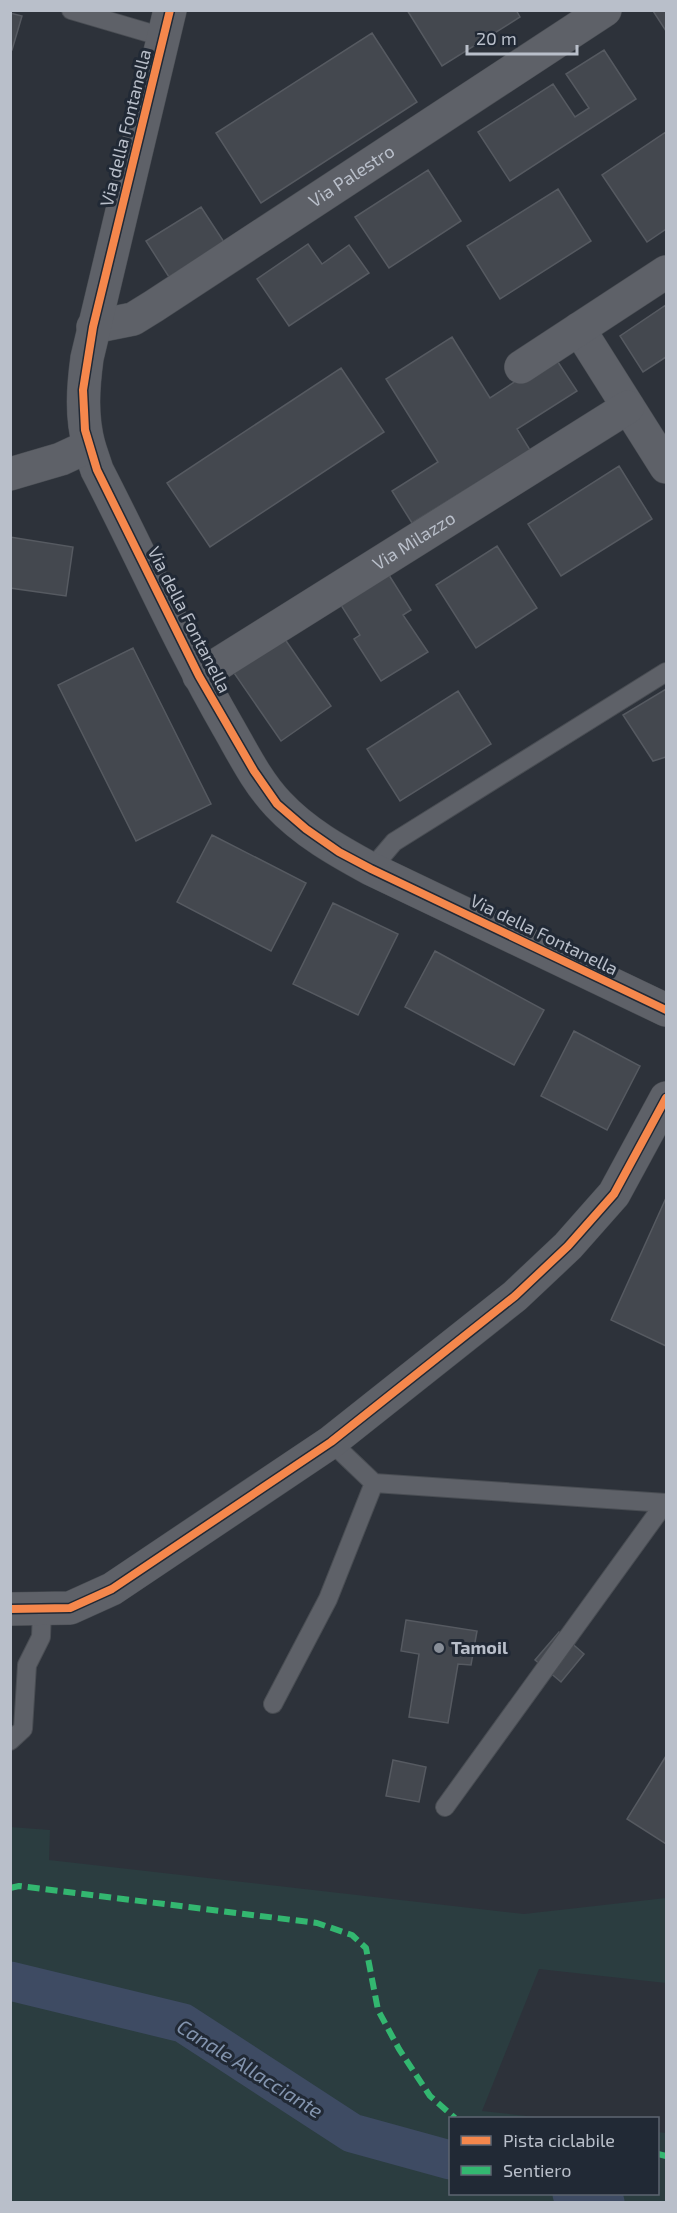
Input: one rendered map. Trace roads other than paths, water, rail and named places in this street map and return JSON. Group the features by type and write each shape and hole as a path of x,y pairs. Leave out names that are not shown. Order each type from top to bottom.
{"street":[{"name":"Via Palestro","path":"93,327 133,319 154,306 604,10"},
{"name":"Via della Fontanella","path":"166,24 93,327 83,390 84,430 97,470 199,676 254,771 277,804 322,840 371,869 666,1010"},
{"path":"521,367 666,272"},
{"path":"579,329 666,467"},
{"name":"Via Milazzo","path":"199,676 628,407"},
{"path":"10,474 61,459 89,446"},
{"path":"26,1609 70,1608 112,1589 331,1442 515,1296 568,1246 614,1194 666,1098"}],"lane":[{"path":"71,10 166,24"},
{"path":"371,869 394,842 666,672"},
{"path":"331,1442 374,1483 666,1503"},
{"path":"273,1704 328,1599 374,1483"},
{"path":"445,1807 666,1503"},
{"path":"10,1741 23,1728 19,1665 41,1637 26,1609"}],"waterway":[{"name":"Canale Allacciante","path":"10,1981 183,2023 352,2133 449,2160"},
{"name":"Canale Allacciante","path":"576,2195 605,2202"}],"place":[{"name":"Tamoil","path":"439,1648"}]}
